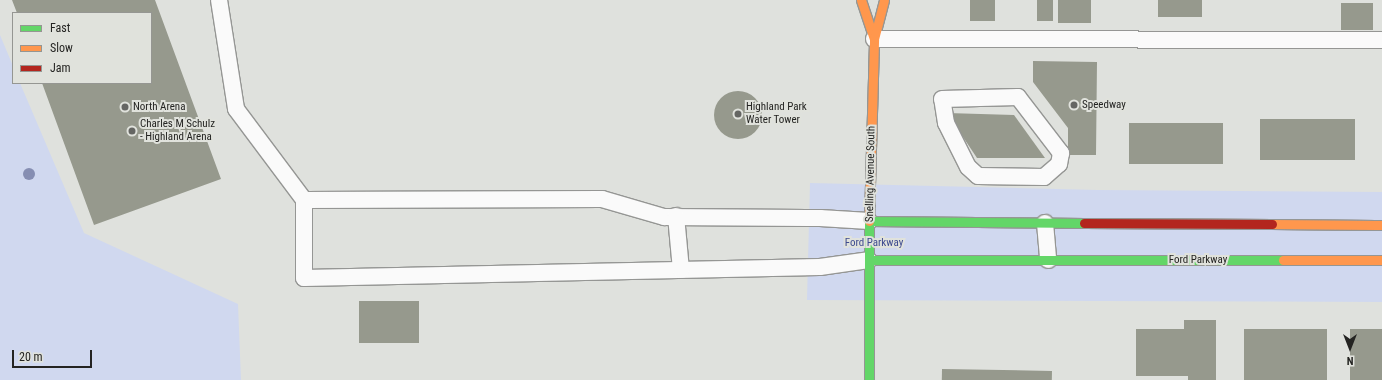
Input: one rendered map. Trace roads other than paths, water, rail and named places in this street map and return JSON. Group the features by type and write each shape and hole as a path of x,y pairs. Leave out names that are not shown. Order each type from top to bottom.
{"main road":[{"name":"Snelling Avenue South","path":"861,0 874,39"},
{"name":"Snelling Avenue South","path":"869,380 869,221 874,39 884,0"},
{"path":"869,221 1382,225"},
{"name":"Ford Parkway","path":"869,260 1382,260"}],"lane":[{"path":"219,0 236,109 304,200 304,278 820,267 869,260"},
{"path":"874,39 1382,40"},
{"path":"1018,97 1061,152 1059,164 1044,177 978,176 974,173 946,123 942,99 1018,97"},
{"path":"304,200 602,199 664,217 676,216 869,221"},
{"path":"676,216 681,270"},
{"path":"1045,223 1048,260"}],"place":[{"name":"Speedway","path":"1074,105"},
{"name":"North Arena","path":"125,107"},
{"name":"Highland Park Water Tower","path":"738,114"},
{"name":"Charles M Schulz - Highland Arena","path":"132,131"}]}
